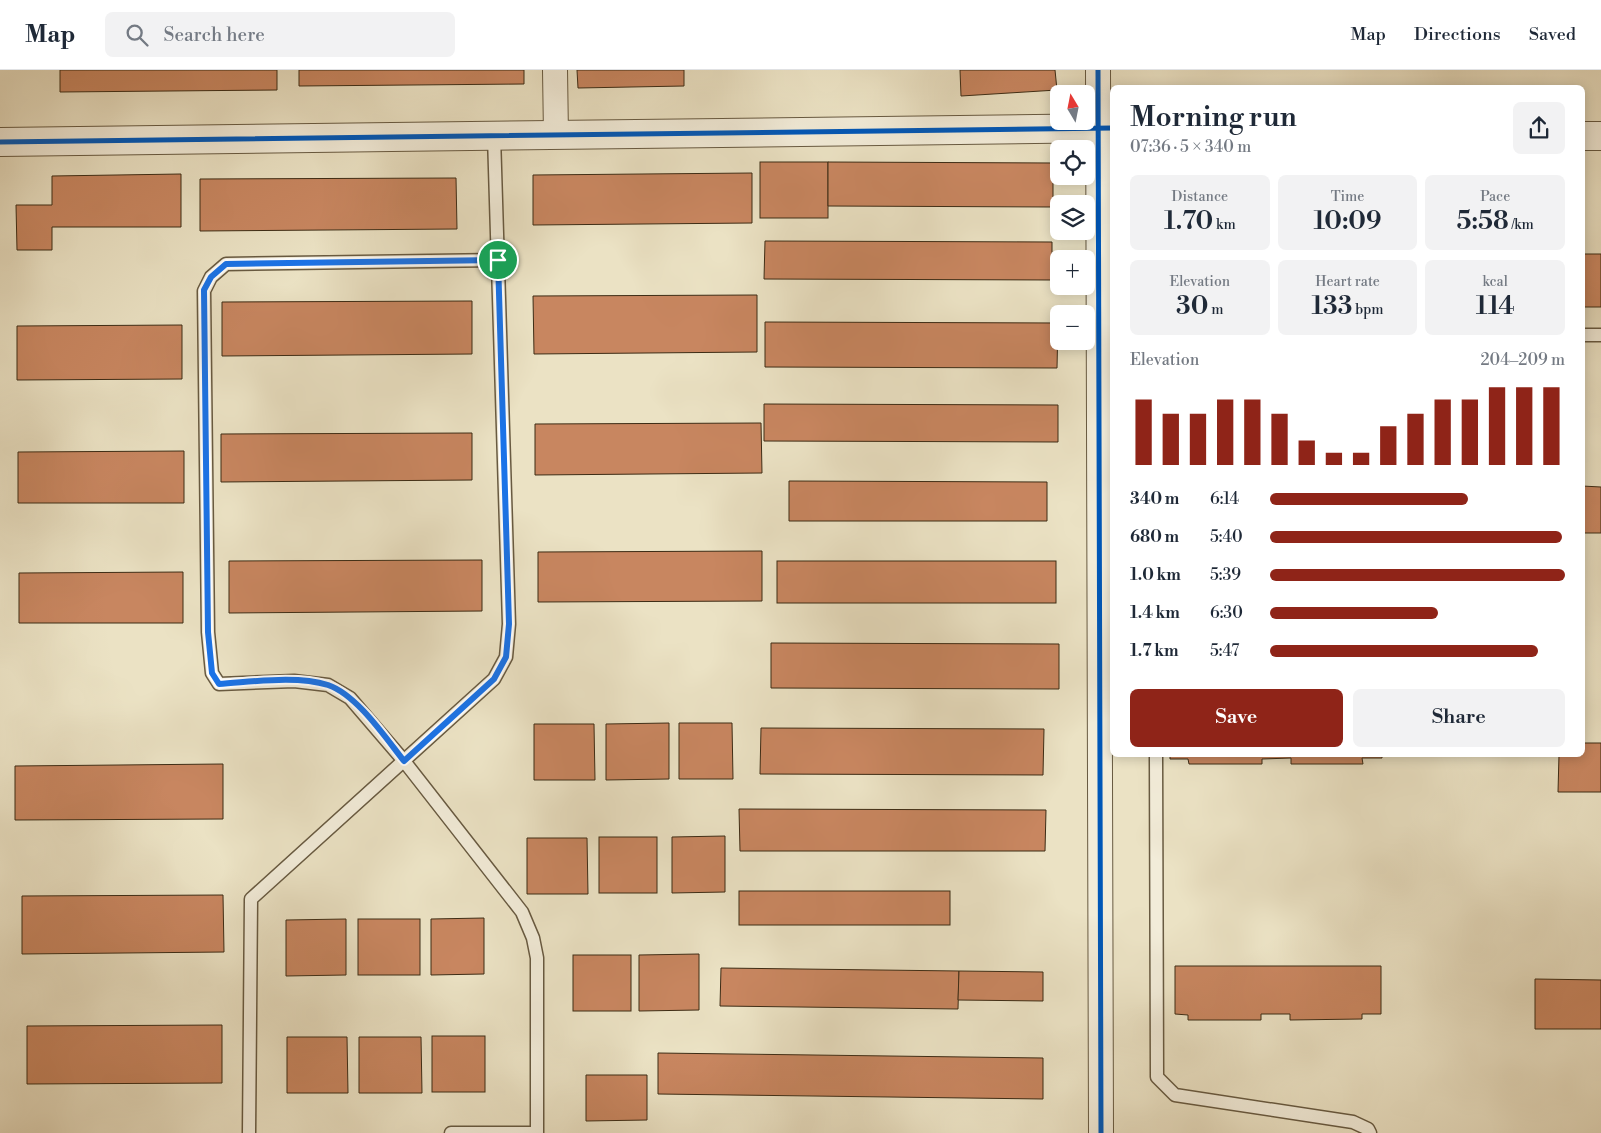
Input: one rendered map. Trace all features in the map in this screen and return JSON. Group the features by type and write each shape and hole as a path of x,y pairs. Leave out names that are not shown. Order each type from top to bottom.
{"street":[{"path":"555,70 556,135"},
{"path":"1098,70 1105,128 1101,1133"},
{"path":"0,142 1105,128"},
{"path":"1585,136 1601,136"}],"lane":[{"path":"249,1133 251,899 494,679 506,657 509,624 494,136"},
{"path":"451,1133 537,1133 537,958 533,938 522,912 404,761 350,698 328,685 294,681 219,684 212,673 208,632 204,290 211,277 226,264 498,260"},
{"path":"1585,335 1601,336"},
{"path":"1156,757 1157,1077 1175,1096 1353,1122 1368,1129 1370,1133"}],"building":[{"path":"60,70 277,70 277,90 60,92"},
{"path":"299,70 524,70 524,84 299,86"},
{"path":"577,70 684,70 684,86 578,88"},
{"path":"960,70 1055,70 1056,85 1050,85 1050,90 961,96"},
{"path":"760,162 828,162 828,218 760,218"},
{"path":"828,162 1050,163 1050,185 1053,185 1053,195 1050,195 1050,207 828,206"},
{"path":"752,173 752,223 533,225 533,175"},
{"path":"181,174 181,227 52,227 52,250 17,250 16,205 52,205 52,176"},
{"path":"456,178 457,229 200,231 200,179"},
{"path":"765,241 1052,242 1052,250 1050,250 1050,280 764,279"},
{"path":"1585,254 1601,254 1601,307 1585,307"},
{"path":"757,295 757,352 534,354 533,296"},
{"path":"472,301 472,354 222,356 222,302"},
{"path":"765,322 1050,323 1050,350 1057,350 1057,368 765,367"},
{"path":"182,325 182,379 17,380 17,326"},
{"path":"764,404 1058,405 1058,442 764,441"},
{"path":"761,423 762,473 535,475 535,424"},
{"path":"472,433 472,480 221,482 221,434"},
{"path":"184,451 184,503 18,503 18,452"},
{"path":"789,481 1047,482 1047,521 789,521"},
{"path":"1585,486 1601,487 1601,533 1585,533"},
{"path":"762,551 762,601 538,602 538,552"},
{"path":"482,560 482,611 229,613 229,561"},
{"path":"777,561 1056,561 1056,603 777,603"},
{"path":"183,572 183,623 19,623 19,573"},
{"path":"771,643 1059,644 1059,689 771,688"},
{"path":"669,723 669,779 606,780 606,724"},
{"path":"679,723 732,723 733,779 679,779"},
{"path":"534,724 594,724 595,780 534,780"},
{"path":"761,728 1044,729 1043,775 760,774"},
{"path":"1585,743 1601,743 1601,792 1558,792 1559,757 1585,757"},
{"path":"1170,757 1382,757 1362,758 1363,764 1291,764 1291,758 1262,759 1262,764 1189,764 1188,759 1170,759"},
{"path":"223,764 223,819 15,820 15,766"},
{"path":"739,809 1046,810 1045,851 740,851"},
{"path":"725,836 725,892 672,893 672,837"},
{"path":"599,837 657,837 657,893 599,893"},
{"path":"527,838 587,838 588,894 527,894"},
{"path":"739,891 950,891 950,925 739,925"},
{"path":"223,895 224,952 22,954 22,896"},
{"path":"484,918 484,974 431,975 431,919"},
{"path":"346,919 346,975 286,976 286,920"},
{"path":"358,919 420,919 420,975 358,975"},
{"path":"699,954 699,1010 639,1011 639,955"},
{"path":"573,955 631,955 631,1011 573,1011"},
{"path":"1175,966 1381,966 1381,1014 1362,1014 1362,1019 1290,1020 1290,1014 1261,1014 1261,1020 1188,1020 1188,1015 1175,1014"},
{"path":"721,968 959,971 958,1009 720,1006"},
{"path":"959,971 1043,972 1043,1001 958,1000"},
{"path":"1535,979 1601,980 1601,1029 1535,1029"},
{"path":"222,1025 222,1083 27,1084 27,1026"},
{"path":"432,1036 485,1036 485,1092 432,1092"},
{"path":"287,1037 347,1037 348,1093 287,1093"},
{"path":"359,1037 421,1037 422,1093 359,1093"},
{"path":"658,1053 1043,1058 1043,1099 658,1094"},
{"path":"586,1075 647,1075 647,1120 586,1121"}],"cycle path":[{"path":"1098,70 1101,1133"},
{"path":"0,142 1110,128"}],"route":[{"path":"498,260 509,624 506,657 494,679 404,761 350,698 328,685 294,681 219,684 212,673 208,632 204,290 211,277 226,264 498,260"}]}
